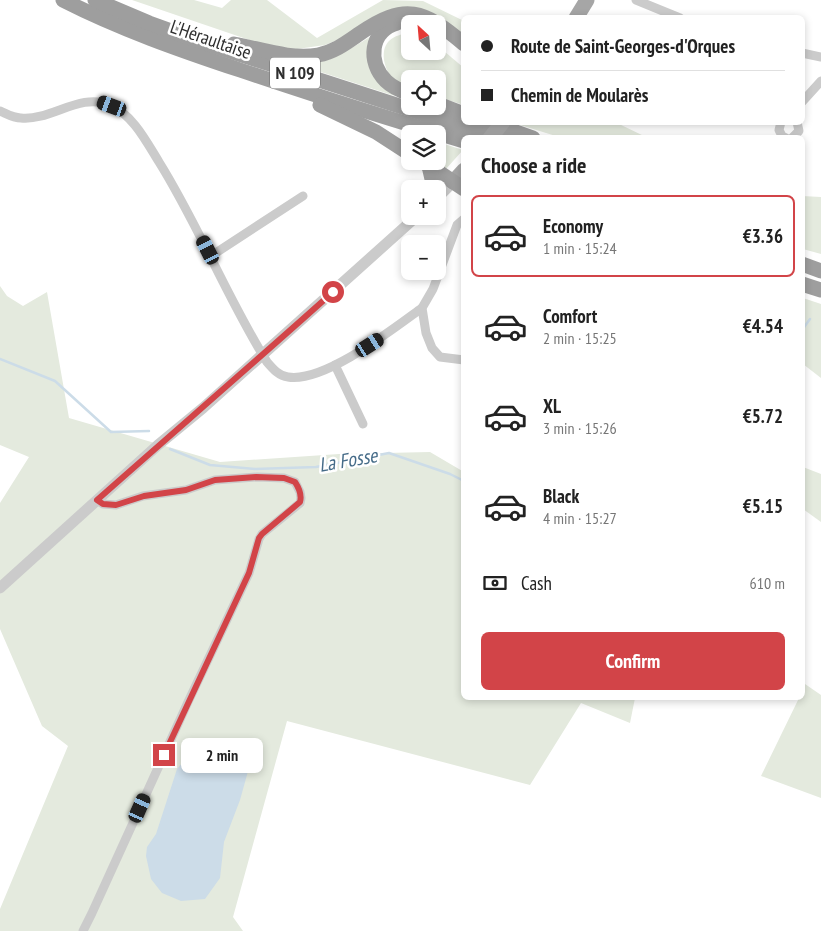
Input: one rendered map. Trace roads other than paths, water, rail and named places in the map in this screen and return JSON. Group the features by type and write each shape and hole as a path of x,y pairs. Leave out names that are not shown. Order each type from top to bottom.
{"highway":[{"name":"L'Héraultaise","path":"63,0 111,23 174,48 277,83 461,140"},
{"name":"L'Héraultaise","path":"95,0 149,23 199,41 489,135"},
{"path":"108,0 230,43 285,55 317,55 329,52 340,47 371,26 400,13 418,14 435,21 461,42"},
{"path":"401,22 394,23 381,32 374,44 374,61 379,73 391,86 401,90"},
{"path":"446,39 461,52"},
{"path":"174,48 240,76 324,106 376,132 401,148"},
{"path":"446,107 461,113"},
{"path":"495,125 524,135"},
{"path":"438,170 459,180"},
{"path":"805,259 821,263"},
{"path":"805,265 821,270"},
{"path":"805,279 821,283"},
{"path":"805,285 821,290"}],"main road":[{"path":"578,15 587,0"},
{"path":"492,135 501,125"}],"street":[{"path":"636,0 673,15"},
{"path":"805,54 821,57"},
{"path":"805,99 821,81"},
{"path":"0,111 10,116 33,118 85,102 101,102 125,115 142,135 172,182 262,355 275,371 287,377 301,378 345,360 382,337 422,308 433,289 457,225 461,222"},
{"path":"446,191 459,180"},
{"path":"211,256 304,196"},
{"path":"0,588 407,225"},
{"path":"422,308 426,333 432,348 440,357 461,360"},
{"path":"335,365 363,424"},
{"path":"83,931 249,573 259,538 300,502 302,498 295,482 284,478 256,477 209,481 186,490 144,496 116,505 103,504 97,500"}],"water":[{"path":"216,739 238,747 250,764 240,800 224,842 220,878 205,899 181,901 162,893 151,879 146,856 147,847 156,834 177,769 196,747"}],"waterway":[{"name":"La Fosse","path":"805,326 810,319"},
{"name":"La Fosse","path":"0,359 55,381 111,432 149,431"},
{"name":"La Fosse","path":"170,449 210,465 255,469 316,467 389,453 461,480"}]}
